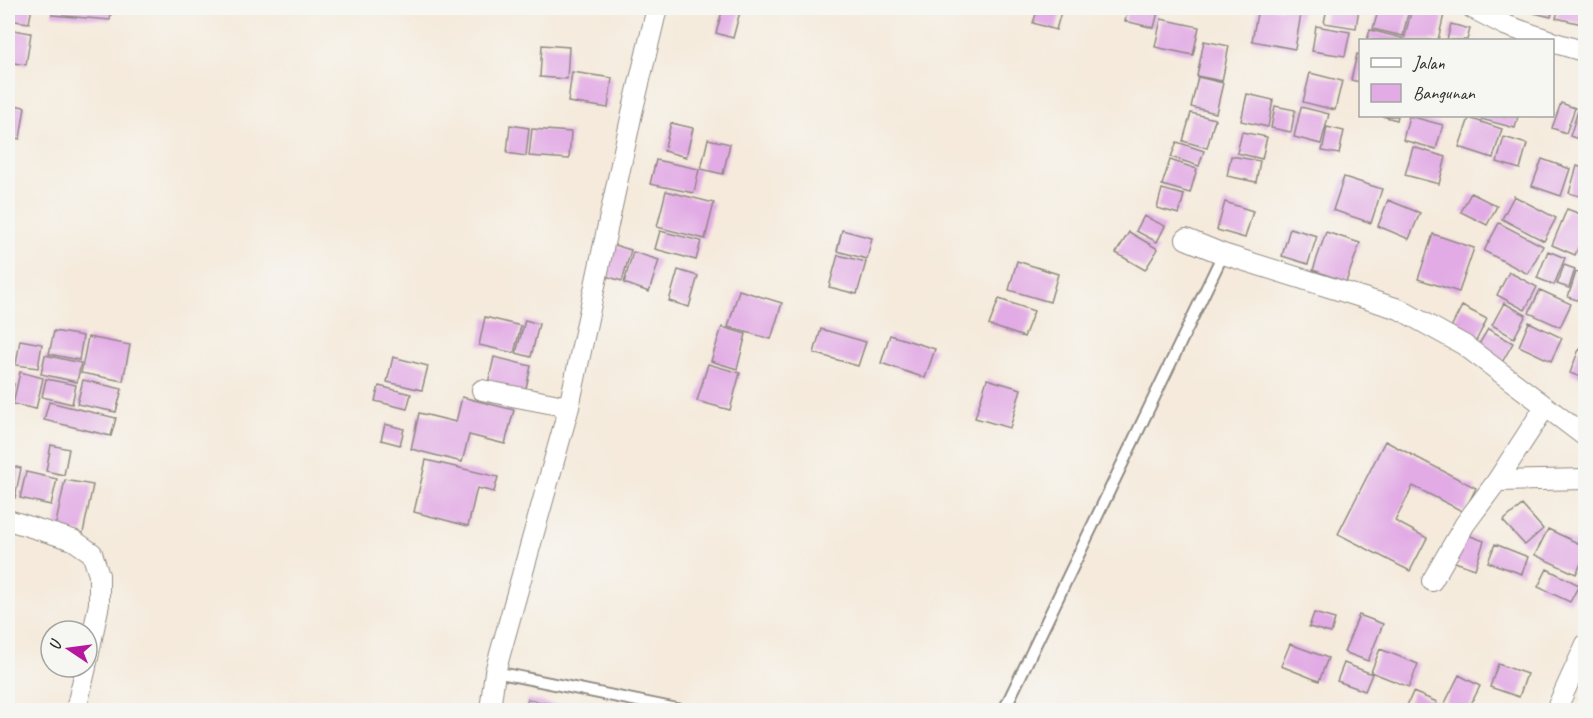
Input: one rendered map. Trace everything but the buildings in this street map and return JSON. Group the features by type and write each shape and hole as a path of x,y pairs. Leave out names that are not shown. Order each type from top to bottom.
{"street":[{"path":"490,711 495,672 569,407 629,124 657,8"},
{"path":"1472,8 1505,25 1544,39"},
{"path":"1554,42 1586,52"},
{"path":"1186,239 1223,254 1399,309 1464,345 1586,437"},
{"path":"482,390 569,407"},
{"path":"1432,581 1465,524 1497,481 1545,407"},
{"path":"1497,481 1586,479"},
{"path":"8,520 73,540 92,553 99,575 99,604 96,619"},
{"path":"1556,711 1586,644"},
{"path":"76,711 83,679"}],"lane":[{"path":"1004,711 1223,254"},
{"path":"495,672 682,711"}]}
